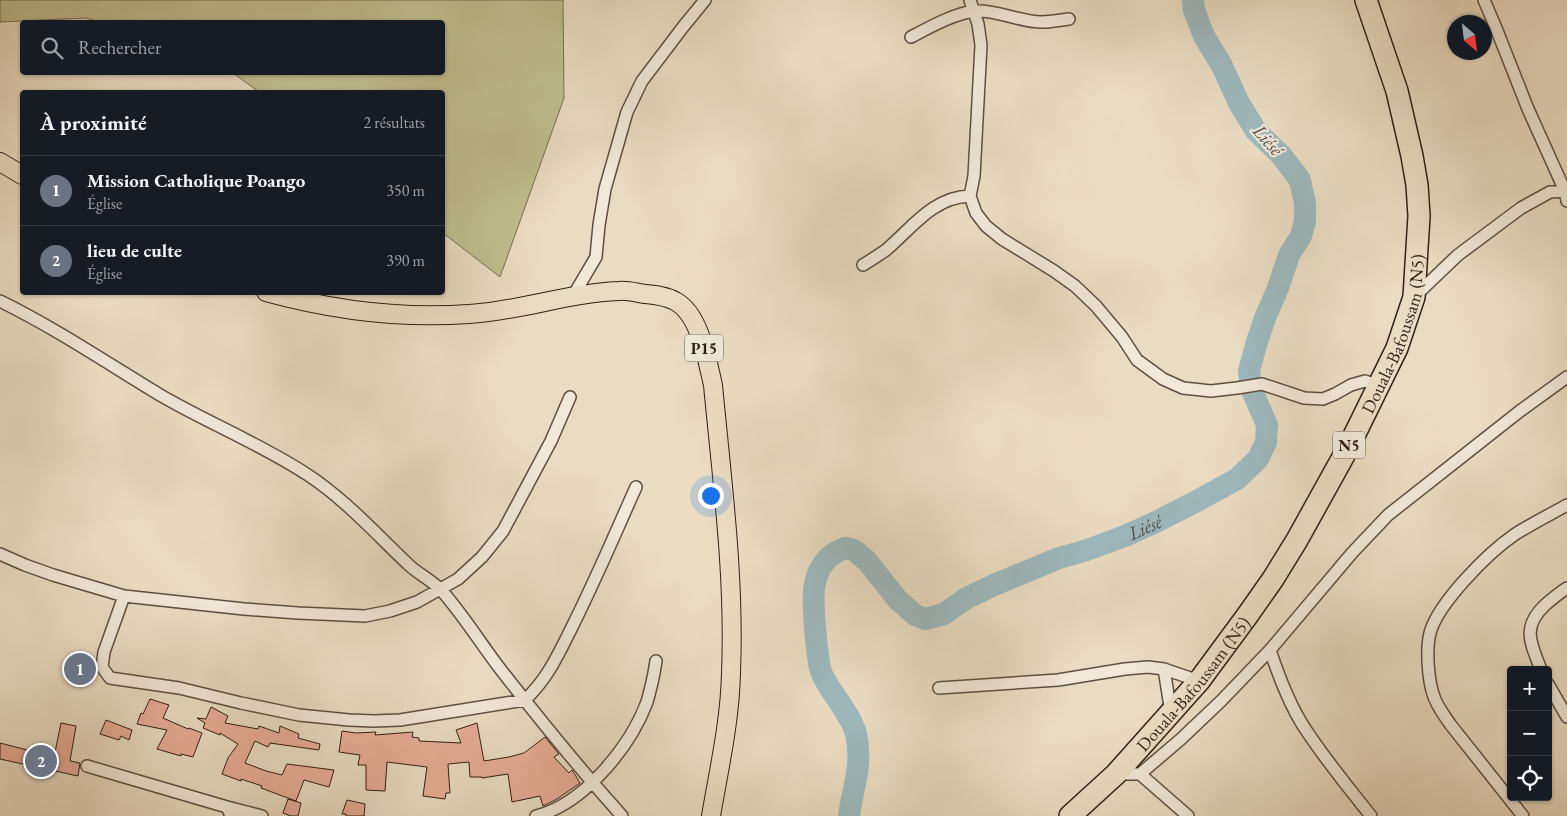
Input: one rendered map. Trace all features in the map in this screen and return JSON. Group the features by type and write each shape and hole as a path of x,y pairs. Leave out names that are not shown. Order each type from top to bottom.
{"highway":[{"name":"Douala-Bafoussam (N5)","path":"1070,816 1116,774 1199,681 1273,579 1348,448 1397,348 1414,297 1419,216 1417,185 1397,91 1366,0"}],"main road":[{"path":"0,162 20,174"},
{"name":"P15","path":"277,295 358,312 409,315 468,314 503,311 573,296 620,290 659,295 675,301 685,309 696,326 713,385 731,572 731,675 727,718 711,816"}],"street":[{"path":"573,296 596,257 605,189 627,112 642,81 682,26 705,0"},
{"path":"1484,0 1528,109 1566,195"},
{"path":"911,37 972,6 1015,18 1041,22 1069,19"},
{"path":"972,6 978,24 981,45 974,176 970,196 976,212 986,226 1002,239 1075,286 1096,306 1138,360 1162,379 1183,388 1211,391 1262,384 1304,398 1323,398 1364,381 1379,386"},
{"path":"1414,297 1458,255 1521,208 1550,192 1566,195"},
{"path":"863,265 886,250 926,212 959,196 970,196"},
{"path":"1,304 84,348 162,396 246,439 309,476 343,503 411,567 440,589 525,700 622,816"},
{"path":"1116,774 1140,774 1182,739 1270,650 1352,553 1388,515 1520,411 1567,377"},
{"path":"0,554 53,575 124,596 244,609 365,616 390,611 417,602 458,579 482,557 502,531 551,442 570,398"},
{"path":"124,596 104,652 102,667 110,678 179,688 299,714 357,720 400,720 525,700 538,688 551,669 603,563 636,487"},
{"path":"1523,816 1440,709 1433,695 1429,670 1428,644 1436,620 1448,601 1474,569 1513,536 1567,505"},
{"path":"1539,666 1531,644 1530,628 1535,615 1558,593 1567,588"},
{"path":"1270,650 1286,694 1303,726 1371,816"},
{"path":"536,816 561,806 577,796 608,766 636,725 653,682 656,661"},
{"path":"939,688 1058,680 1148,667 1164,669 1199,681"},
{"path":"1164,669 1171,713"},
{"path":"1552,691 1567,717"},
{"path":"87,766 230,812 262,816"},
{"path":"1140,774 1188,816"}],"shaded area":[{"path":"0,0 563,0 564,98 500,277 445,235 445,90 256,90 236,75 445,75 445,20 92,20 86,18 0,22"}],"building":[{"path":"150,699 169,705 163,718 202,733 193,757 181,754 181,756 157,749 167,730 137,724 141,713 143,714"},
{"path":"211,707 228,716 225,723 258,729 259,726 279,733 280,726 299,734 298,738 320,744 319,750 270,743 268,747 255,741 245,763 282,775 287,764 334,770 329,787 304,780 296,801 261,788 262,786 222,774 228,758 238,744 220,733 220,735 203,728 205,723 197,718 206,719"},
{"path":"106,720 132,730 129,740 121,736 119,740 100,734"},
{"path":"61,723 76,726 70,761 80,763 78,776 0,759 0,743 54,757"},
{"path":"477,723 484,761 524,753 545,737 559,754 554,757 569,773 572,770 580,783 543,806 540,796 512,802 508,774 482,778 470,777 469,762 448,764 450,793 446,793 445,799 423,796 427,767 387,762 385,791 366,790 366,765 358,765 360,755 339,752 342,731 356,733 376,732 375,735 413,732 412,737 419,738 419,741 461,743 456,730"},
{"path":"288,799 301,803 298,816 283,813"},
{"path":"347,800 365,804 364,816 346,816 346,814 342,814"}],"waterway":[{"name":"Liésé","path":"849,816 857,775 858,745 856,734 849,718 822,674 815,629 814,591 816,578 828,558 845,548 854,550 867,561 898,600 915,615 925,619 944,614 965,599 994,585 1059,558 1125,536 1197,501 1237,479 1258,459 1266,442 1267,425 1251,388 1249,371 1265,318 1289,255 1301,236 1305,221 1305,203 1300,180 1281,155 1256,131 1239,103 1222,66 1204,36 1194,10 1193,0"}],"place":[{"name":"Mission Catholique Poango","path":"80,669"},
{"name":"lieu de culte","path":"41,761"}]}
